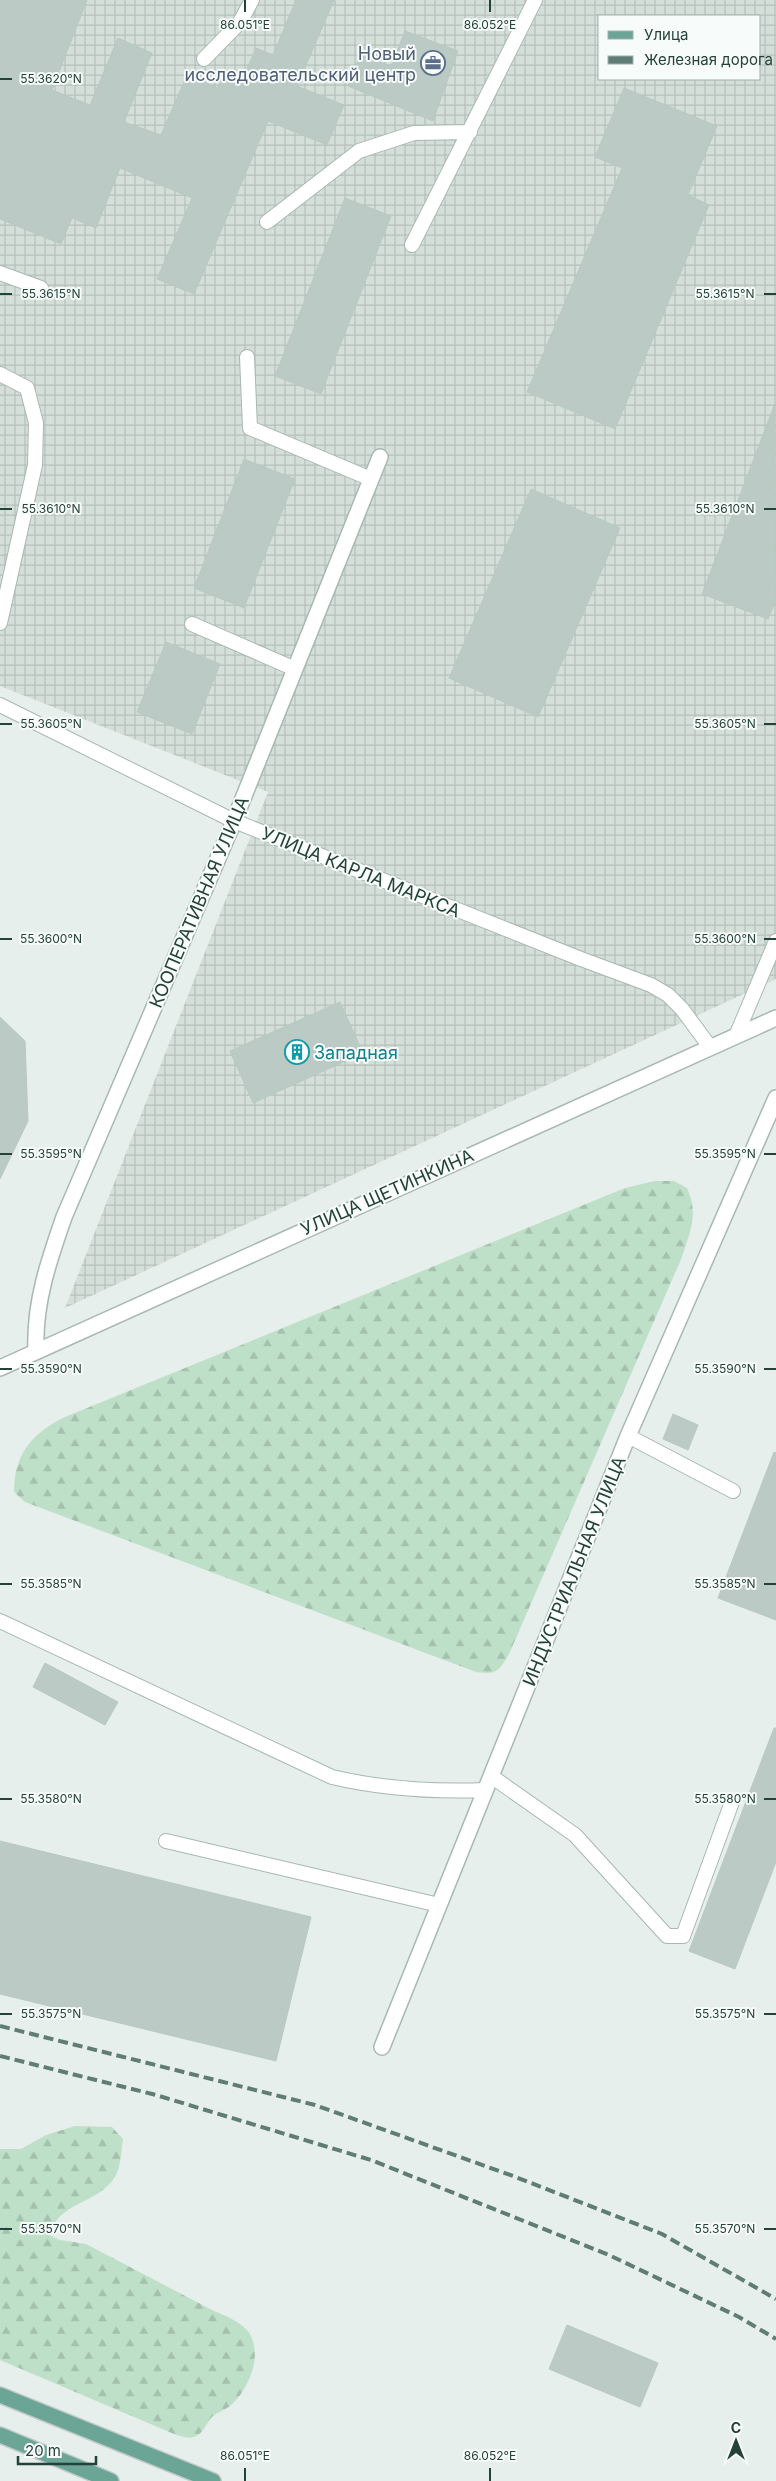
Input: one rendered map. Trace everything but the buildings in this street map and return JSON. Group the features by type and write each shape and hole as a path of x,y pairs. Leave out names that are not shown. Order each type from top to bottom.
{"main road":[{"path":"0,2395 213,2481"},
{"path":"0,2436 110,2481"}],"street":[{"name":"КООПЕРАТИВНАЯ УЛИЦА","path":"36,1350 36,1314 50,1258 64,1217 234,821 380,457"},
{"name":"УЛИЦА ЩЕТИНКИНА","path":"0,1368 36,1350 776,1018"},
{"name":"ИНДУСТРИАЛЬНАЯ УЛИЦА","path":"382,2047 628,1436 776,1098"}],"lane":[{"path":"204,59 240,22 252,0"},
{"path":"412,245 535,0"},
{"path":"267,222 359,151 414,133 470,132"},
{"path":"0,273 41,288"},
{"path":"247,357 250,428 371,479"},
{"path":"0,374 27,388 36,423 35,465 0,623"},
{"path":"192,624 295,669"},
{"name":"УЛИЦА КАРЛА МАРКСА","path":"0,705 234,821 581,960 652,985 668,995 682,1009 710,1047"},
{"path":"736,1036 776,942"},
{"path":"628,1436 733,1491"},
{"path":"0,1621 332,1777 366,1785 445,1792 488,1783 575,1834 667,1936 683,1936 732,1802"},
{"path":"166,1841 439,1906"}],"shaded area":[{"path":"0,0 776,0 776,979 65,1308 268,792 0,686"}],"green space":[{"path":"655,1181 674,1181 687,1188 691,1198 693,1215 688,1239 682,1257 509,1654 500,1668 493,1672 476,1672 25,1502 14,1492 17,1466 27,1446 43,1430 65,1417 625,1188"},
{"path":"75,2126 112,2127 123,2139 118,2168 115,2177 99,2193 61,2215 49,2235 60,2240 86,2244 235,2321 247,2330 252,2339 255,2359 243,2390 230,2406 213,2416 199,2434 191,2438 174,2434 0,2360 0,2149 21,2149 46,2135"}],"railway":[{"path":"0,2026 315,2105 513,2176 662,2234 776,2299"},
{"path":"0,2056 156,2095 371,2160 609,2255 739,2317 776,2339"}],"place":[{"name":"Новый исследовательский центр","path":"433,63"},
{"name":"Западная","path":"297,1052"}]}
